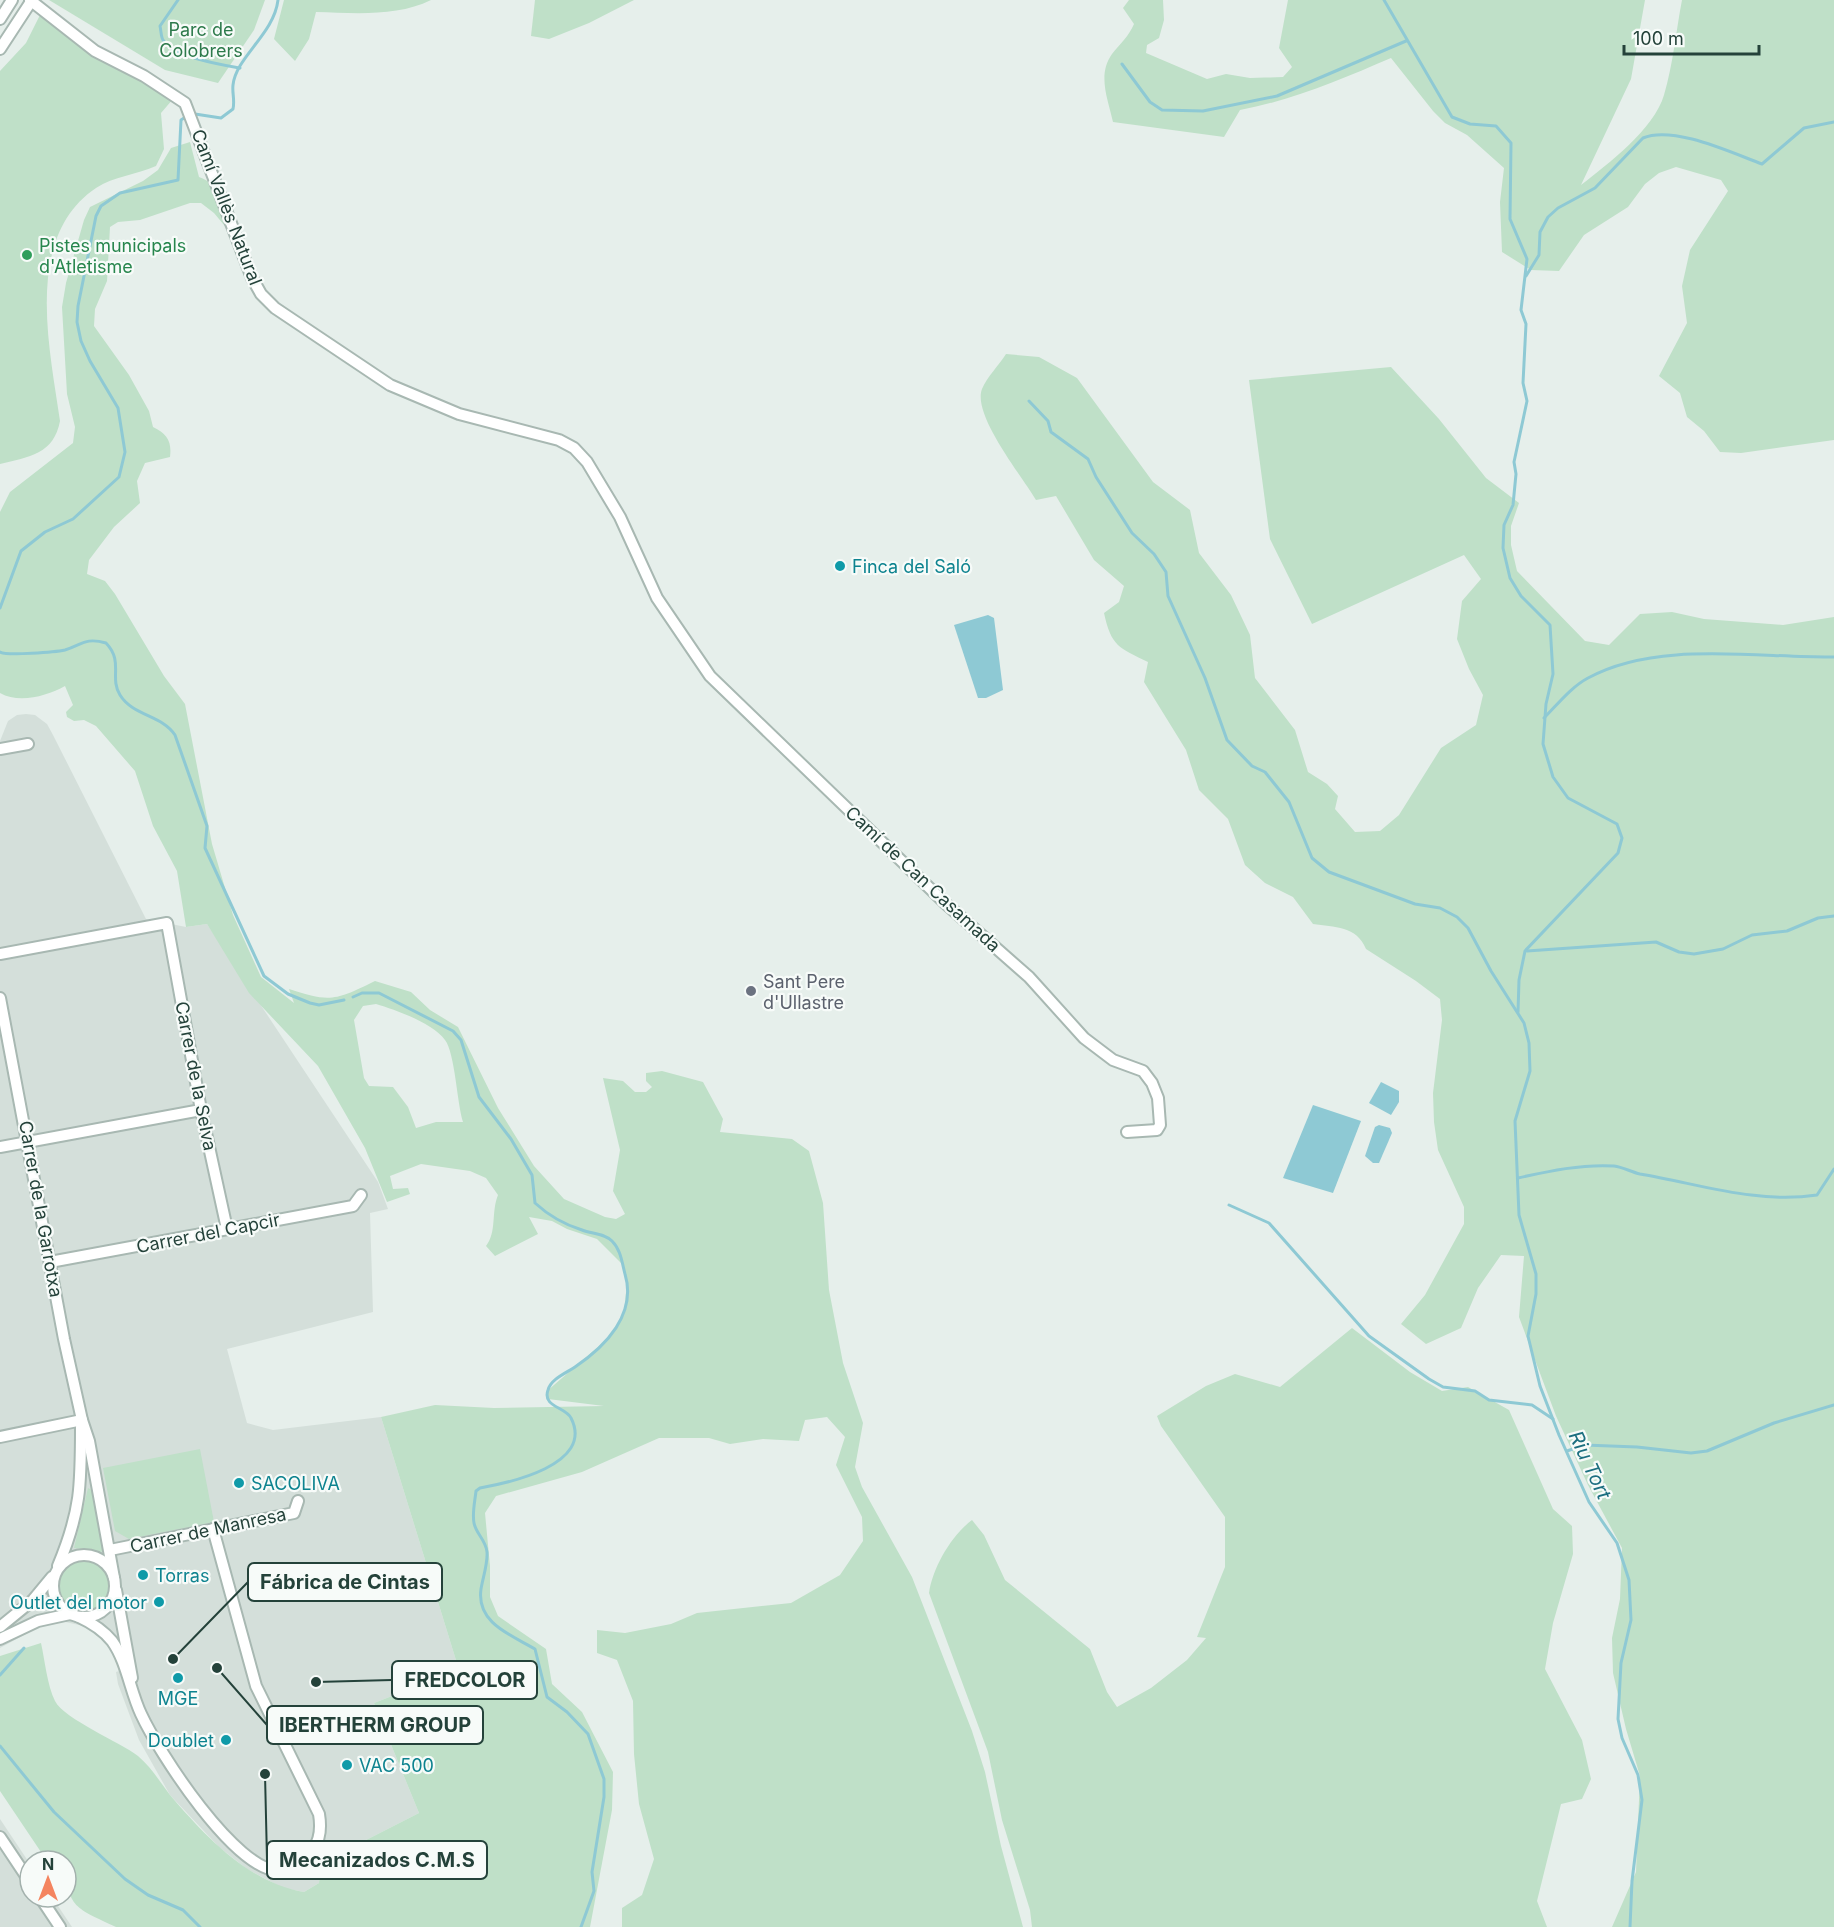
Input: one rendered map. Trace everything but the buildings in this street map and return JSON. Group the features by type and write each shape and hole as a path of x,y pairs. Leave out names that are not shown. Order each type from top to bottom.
{"street":[{"path":"0,19 12,0"},
{"path":"0,49 31,0"},
{"name":"Camí Vallès Natural","path":"31,0 95,51 144,76 185,103 252,278 268,302 390,385 459,414 559,440 574,448 587,462 620,517 657,598"},
{"name":"Camí de Can Casamada","path":"657,598 701,666 723,690 945,903 1029,976 1084,1038 1113,1060 1143,1071 1152,1083 1158,1098 1160,1125 1157,1130 1127,1132"},
{"path":"0,749 28,744"},
{"name":"Carrer de la Selva","path":"0,954 167,923 201,1110 227,1229"},
{"name":"Carrer de la Garrotxa","path":"0,998 50,1262 110,1550 130,1660 133,1693"},
{"path":"0,1146 201,1110"},
{"name":"Carrer del Capcir","path":"50,1262 353,1206 361,1195"},
{"path":"0,1437 82,1420"},
{"name":"Carrer de la Garrotxa","path":"56,1571 79,1504 82,1420"},
{"name":"Carrer de Manresa","path":"110,1550 294,1513 298,1501"},
{"name":"Carrer de la Garrotxa","path":"74,1616 94,1624 111,1640 154,1741 177,1777 206,1815 245,1852 267,1868 280,1872 291,1869 315,1848 321,1831 319,1814 256,1686 213,1530"},
{"path":"0,1627 33,1600 56,1571 72,1557 89,1555 105,1563 115,1582 110,1604 97,1615 38,1621 0,1639"},
{"path":"56,1571 54,1597 74,1616"},
{"path":"0,1838 18,1864"},
{"path":"48,1909 60,1927"}],"shaded area":[{"path":"17,715 35,715 47,724 146,919 186,927 207,924 378,1182 388,1209 370,1213 373,1312 227,1349 247,1423 273,1430 381,1417 459,1670 374,1703 419,1813 321,1863 319,1883 304,1892 283,1888 247,1869 219,1847 170,1795 139,1740 118,1684 116,1672 119,1671 113,1653 99,1635 88,1627 61,1621 46,1623 0,1648 0,741 8,721"},
{"path":"0,1819 20,1849 18,1849 18,1909 60,1909 72,1927 0,1927"}],"green space":[{"name":"Parc de Colobrers","path":"49,0 265,0 254,30 218,83 165,70"},
{"path":"284,0 431,0 390,12 316,12 309,39 295,61 274,39"},
{"path":"535,0 634,0 589,23 549,39 531,36"},
{"path":"1129,0 1163,0 1164,20 1159,38 1147,45 1146,53 1207,79 1226,74 1250,78 1283,77 1292,67 1279,48 1288,0 1645,0 1631,79 1581,185 1629,145 1659,108 1670,72 1682,0 1834,0 1834,440 1741,453 1720,452 1704,431 1687,417 1680,393 1659,376 1687,323 1682,286 1690,250 1728,191 1721,180 1676,167 1659,173 1645,184 1628,207 1584,235 1559,271 1531,270 1502,252 1500,202 1504,168 1467,135 1445,123 1391,58 1298,95 1240,110 1224,137 1113,122 1105,87 1105,70 1112,54 1134,24 1123,8"},
{"name":"Pistes municipals d'Atletisme","path":"42,11 173,99 161,113 164,149 156,166 96,188 73,209 58,235 50,264 47,296 51,361 60,421 57,432 46,447 30,456 0,464 0,71 26,43"},
{"path":"190,142 199,177 212,185 216,192 229,231 214,213 201,203 190,203 140,220 118,222 110,227 107,281 95,309 94,326 129,375 149,411 153,427 168,439 170,457 145,463 137,481 140,503 114,527 89,560 87,574 105,581 115,594 164,676 185,704 212,844 233,915 261,977 294,1003 289,989 324,998 342,996 375,981 411,992 430,1010 458,1027 498,1108 534,1166 564,1199 605,1217 616,1219 625,1214 613,1191 620,1150 603,1078 623,1081 635,1092 646,1092 652,1087 646,1081 646,1073 662,1071 703,1082 723,1119 720,1132 792,1139 809,1151 823,1203 829,1290 843,1363 863,1423 855,1467 862,1487 912,1577 972,1731 985,1772 1001,1846 1023,1927 622,1927 622,1908 642,1895 654,1859 639,1804 634,1754 633,1701 617,1660 597,1653 597,1630 625,1633 671,1624 697,1613 791,1603 840,1575 863,1541 862,1517 836,1465 845,1437 827,1417 805,1420 799,1441 763,1439 730,1444 709,1438 659,1438 582,1472 496,1496 485,1513 490,1566 490,1597 498,1616 546,1649 552,1684 582,1712 613,1772 612,1810 590,1927 116,1927 78,1906 78,1849 39,1849 0,1791 0,1656 41,1643 50,1688 60,1708 80,1723 138,1756 213,1842 264,1879 304,1892 319,1883 321,1863 419,1813 374,1703 459,1670 381,1417 435,1405 494,1408 604,1406 548,1399 547,1391 606,1340 624,1315 627,1281 623,1265 597,1239 567,1229 552,1221 529,1217 538,1234 495,1256 486,1246 492,1235 498,1195 486,1178 470,1171 421,1164 390,1176 393,1189 408,1188 410,1194 387,1202 365,1148 318,1066 249,993 207,924 186,927 177,871 153,826 135,771 96,726 84,720 74,721 67,717 66,712 73,705 65,686 50,693 24,698 0,693 0,512 10,492 73,443 75,427 67,394 62,307 66,283 84,220 90,207 143,181 158,170 171,148","holes":["376,1004 432,1028 445,1040 454,1067 463,1122 436,1122 416,1128 408,1107 393,1087 369,1086 364,1078 354,1020 363,1006"]},
{"path":"1006,354 1039,357 1077,378 1153,482 1190,510 1199,553 1231,595 1250,635 1255,678 1295,730 1308,772 1327,784 1338,796 1335,809 1355,832 1380,831 1399,815 1441,748 1476,725 1483,695 1457,639 1462,601 1481,579 1464,555 1312,624 1270,539 1249,380 1391,367 1439,419 1486,478 1519,503 1511,526 1511,545 1517,571 1585,641 1609,645 1640,614 1672,612 1704,619 1783,625 1834,617 1834,1927 1612,1927 1636,1872 1640,1776 1613,1673 1612,1638 1620,1599 1622,1548 1588,1485 1556,1416 1519,1317 1524,1256 1501,1255 1478,1288 1461,1328 1426,1344 1401,1324 1425,1295 1464,1224 1464,1207 1438,1150 1434,1122 1433,1093 1442,1020 1440,999 1366,949 1362,941 1351,932 1337,927 1313,924 1293,897 1265,883 1245,865 1228,819 1199,790 1186,750 1144,682 1148,662 1123,649 1110,633 1104,613 1119,602 1124,586 1094,560 1056,496 1036,500 991,429 984,414 981,400 982,389"},
{"path":"1352,1328 1410,1372 1442,1391 1468,1387 1509,1410 1553,1509 1572,1526 1573,1554 1553,1623 1545,1669 1582,1740 1591,1779 1582,1799 1561,1804 1537,1901 1547,1927 1032,1927 1030,1910 1002,1820 988,1752 929,1593 934,1573 944,1553 957,1534 972,1520 984,1535 1005,1580 1090,1649 1107,1692 1117,1707 1151,1688 1187,1660 1206,1638 1197,1637 1225,1567 1225,1517 1161,1426 1157,1416 1206,1386 1235,1374 1280,1387"},
{"path":"200,1449 214,1522 129,1539 115,1531 103,1468"},
{"path":"88,1488 93,1491 103,1552 74,1548"},
{"path":"79,1558 89,1558 104,1566 110,1575 112,1586 110,1597 104,1606 89,1614 79,1614 68,1609 61,1602 56,1591 56,1581 61,1570 68,1563"}],"water":[{"path":"988,615 994,618 1003,690 986,698 978,698 954,625"},
{"path":"1381,1082 1399,1091 1399,1102 1391,1115 1369,1103"},
{"path":"1313,1105 1361,1121 1333,1193 1283,1178"},
{"path":"1379,1125 1390,1128 1392,1133 1379,1163 1373,1163 1365,1156 1375,1127"}],"waterway":[{"path":"178,0 160,26 161,35 168,46 187,56 240,68"},
{"path":"195,114 221,118 233,109 233,85 236,75 270,24 278,0"},
{"path":"1384,0 1452,117 1470,124 1496,126 1511,143 1510,219 1527,259 1521,310 1526,324 1523,383 1527,401 1514,462 1516,474 1513,505 1504,525 1503,548 1510,578 1521,596 1550,625 1553,674 1546,704 1543,744 1553,777 1568,798 1617,824 1622,838 1618,853 1525,951 1519,980 1518,1012"},
{"path":"1122,64 1150,102 1162,110 1203,111 1277,96 1406,41"},
{"path":"0,608 21,551 45,532 73,519 119,477 125,452 118,408 81,341 77,322 78,306 96,216 101,206 120,193 178,180 181,120 187,116"},
{"path":"1526,276 1539,255 1540,232 1548,217 1558,208 1595,188 1643,138 1655,135 1686,138 1762,164 1804,128 1834,122"},
{"name":"Riu Tort","path":"1029,401 1048,421 1051,432 1088,459 1096,477 1132,533 1154,554 1166,572 1168,596 1205,678 1227,740 1252,766 1265,772 1289,802 1312,858 1329,872 1415,904 1440,908 1457,917 1468,928 1491,971 1524,1023 1529,1043 1530,1071 1515,1121 1519,1215 1536,1274 1536,1294 1528,1336 1540,1386 1559,1435 1589,1502 1617,1543 1629,1580 1631,1620 1621,1663 1618,1719 1622,1738 1638,1775 1642,1800 1632,1881 1630,1927"},
{"path":"0,652 42,653 65,650 88,641 106,643 114,657 116,682 120,695 132,707 163,723 175,735 207,826 205,848 264,976 288,994 310,1003 319,1005 344,1000"},
{"path":"1544,718 1570,691 1588,678 1615,666 1645,659 1708,654 1834,657"},
{"path":"1527,951 1656,942 1679,952 1694,954 1723,949 1752,935 1787,931 1818,918 1834,916"},
{"path":"353,997 362,993 379,993 453,1031 461,1040 479,1097 511,1139 532,1175 535,1203 546,1212 576,1228 609,1238 617,1248 622,1261 628,1289 627,1302 616,1328 587,1359 555,1379 548,1390 548,1400 571,1418 575,1434 571,1448 545,1469 509,1482 480,1488 476,1491 473,1511 475,1527 487,1552 481,1589 484,1611 506,1633 535,1649 547,1697 567,1712 588,1734 604,1779 604,1797 592,1872 594,1891 581,1927"},
{"path":"1518,1178 1578,1167 1614,1166 1640,1174 1728,1192 1794,1197 1817,1195 1834,1169"},
{"path":"1229,1205 1269,1223 1369,1336 1429,1379 1443,1387 1475,1391 1489,1400 1532,1405 1553,1419"},
{"path":"1567,1451 1584,1445 1637,1447 1691,1453 1707,1451 1774,1423 1834,1405"},
{"path":"0,1675 24,1648"},
{"path":"0,1746 54,1812 125,1879 148,1895 183,1910 200,1927"}],"place":[{"name":"Pistes municipals d'Atletisme","path":"27,255"},
{"name":"Finca del Saló","path":"840,566"},
{"name":"Sant Pere d'Ullastre","path":"751,991"},
{"name":"SACOLIVA","path":"239,1483"},
{"name":"Torras","path":"143,1575"},
{"name":"Outlet del motor","path":"159,1602"},
{"name":"Fábrica de Cintas","path":"173,1659"},
{"name":"IBERTHERM GROUP","path":"217,1668"},
{"name":"MGE","path":"178,1678"},
{"name":"FREDCOLOR","path":"316,1682"},
{"name":"Doublet","path":"226,1740"},
{"name":"VAC 500","path":"347,1765"},
{"name":"Mecanizados C.M.S","path":"265,1774"}]}
